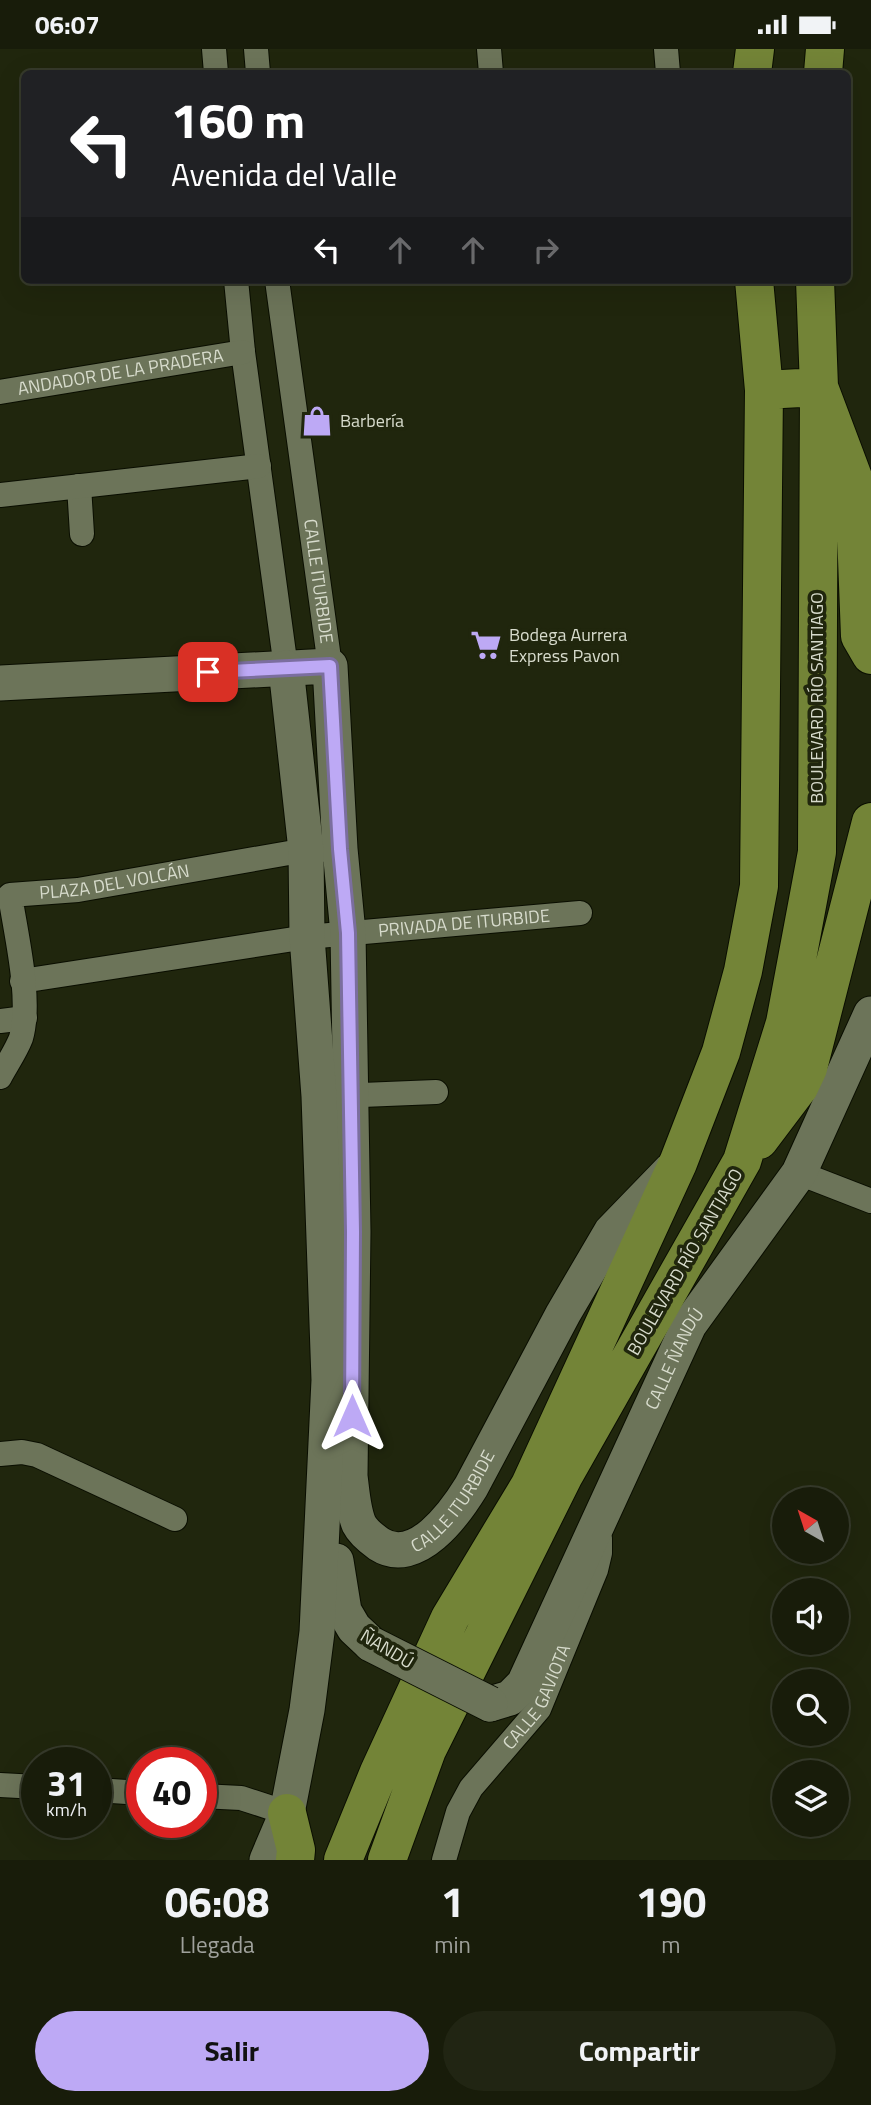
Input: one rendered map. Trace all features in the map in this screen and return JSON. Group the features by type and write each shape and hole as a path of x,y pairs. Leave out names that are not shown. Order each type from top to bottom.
{"main road":[{"path":"752,70 755,49"},
{"path":"823,70 825,49"},
{"path":"343,1860 379,1772 450,1618 530,1485 678,1163 721,1052 743,971 759,886 764,390 754,284"},
{"name":"BOULEVARD RÍO SANTIAGO","path":"387,1860 427,1750 563,1477 742,1161 785,1023 817,852 818,387 815,284"},
{"path":"764,390 818,387 854,480 860,636 871,655"},
{"path":"742,1161 799,1087 808,1068 871,821"},
{"path":"287,1813 296,1850 295,1860"}],"street":[{"path":"214,49 216,70"},
{"path":"256,49 258,70"},
{"path":"489,49 491,70"},
{"path":"666,49 668,70"},
{"name":"CALLE ITURBIDE","path":"236,284 243,352 286,668 306,850 307,937 335,1096"},
{"name":"CALLE ITURBIDE","path":"267,1860 287,1813 303,1736 317,1632 324,1514 337,1475 329,1380 335,1096 348,933 340,849 330,666 278,284"},
{"name":"ANDADOR DE LA PRADERA","path":"0,392 243,352"},
{"path":"0,495 259,466"},
{"path":"79,486 82,534"},
{"path":"0,683 330,666"},
{"name":"PLAZA DEL VOLCÁN","path":"22,981 10,895 78,890 306,850 340,849"},
{"name":"PRIVADA DE ITURBIDE","path":"307,937 580,913"},
{"path":"0,1077 20,1040 25,1018 22,981 307,937"},
{"name":"CALLE ÑANDÚ","path":"490,1703 510,1698 524,1684 689,1325 799,1173 871,1014"},
{"path":"0,1021 25,1018"},
{"path":"335,1096 436,1092"},
{"name":"CALLE ITURBIDE","path":"337,1475 354,1503 360,1525 371,1539 384,1548 412,1546 440,1528 456,1511 471,1487 563,1314 611,1233 678,1163"},
{"path":"799,1173 871,1201"},
{"path":"0,1454 22,1452 37,1455 175,1520"},
{"name":"ÑANDÚ","path":"324,1514 335,1553 344,1611 354,1628 372,1644 490,1703"},
{"name":"CALLE GAVIOTA","path":"444,1860 458,1812 471,1788 538,1709 596,1570 600,1553 599,1520"},
{"path":"0,1785 21,1786"},
{"path":"217,1797 241,1798 287,1813"}],"place":[{"name":"Barbería","path":"317,421"},
{"name":"Bodega Aurrera Express Pavon","path":"486,645"}],"route":[{"path":"208,672 330,666 340,849 348,933 353,1232 352,1416"}]}
